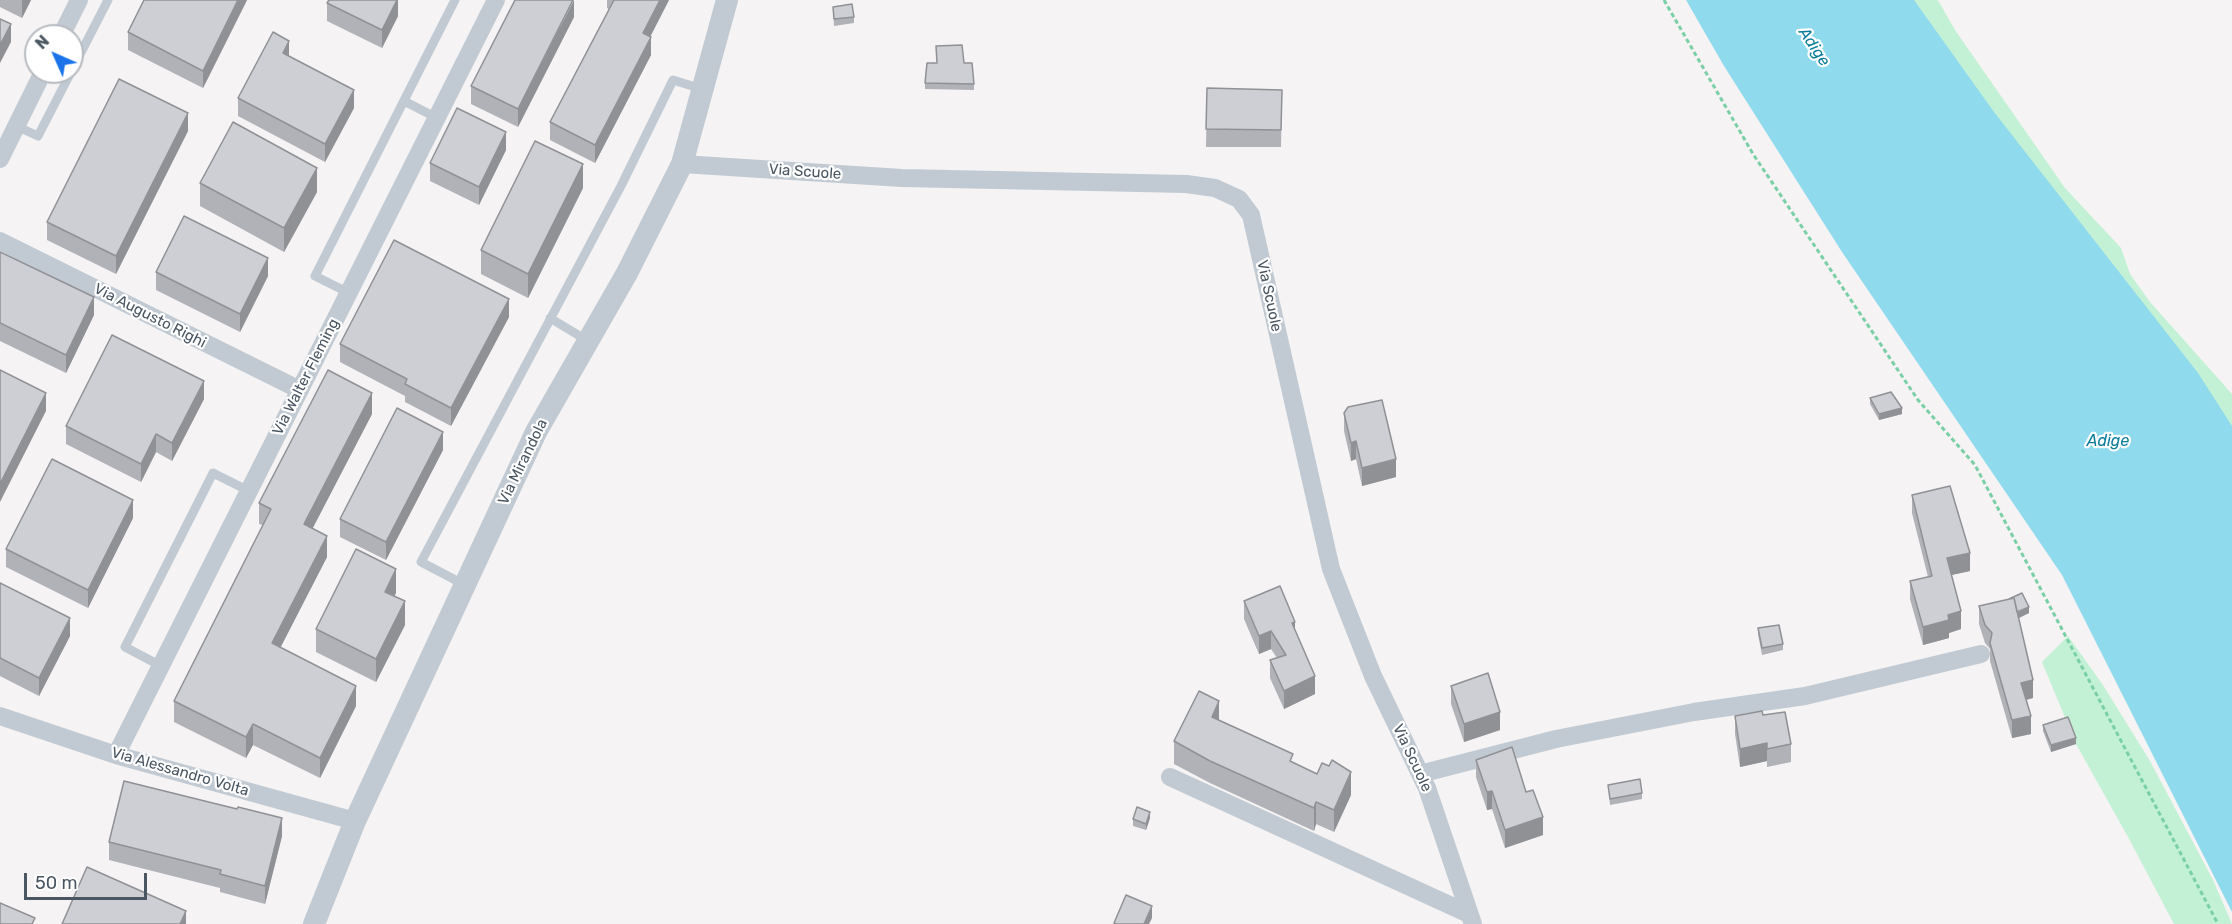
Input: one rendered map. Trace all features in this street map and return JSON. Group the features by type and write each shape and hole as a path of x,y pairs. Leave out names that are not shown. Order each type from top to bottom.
{"street":[{"path":"67,24 79,0"},
{"name":"Via Walter Fleming","path":"116,755 496,0"},
{"name":"Via Mirandola","path":"314,924 355,821 536,432 627,273 682,164 727,0"},
{"path":"0,159 37,84"},
{"name":"Via Scuole","path":"682,164 902,178 1186,184 1215,188 1239,199 1251,215 1331,569 1373,676 1427,788 1471,919"},
{"name":"Via Augusto Righi","path":"0,241 300,390"},
{"path":"1420,774 1556,739 1694,712 1805,696 1982,654"},
{"name":"Via Alessandro Volta","path":"2,722 355,821"},
{"path":"1170,777 1471,919"}],"lane":[{"path":"84,47 108,0"},
{"path":"349,293 315,276 455,0"},
{"path":"465,585 422,562 621,186 673,80 702,89"},
{"path":"16,126 38,136 65,84"},
{"path":"404,101 437,118"},
{"path":"550,318 588,340"},
{"path":"161,666 125,647 202,493 213,473 249,491"}],"path":[{"path":"1664,0 1759,164 1918,400 1975,465 2218,924"}],"green space":[{"path":"1906,0 1937,0 1939,2 1955,30 2065,188 2121,248 2130,274 2150,302 2232,394 2232,462"},
{"path":"2068,636 2103,685 2150,761 2213,880 2232,924 2174,924 2076,744 2042,662"}],"water":[{"name":"Adige","path":"1686,0 1914,0 1994,112 2198,373 2232,426 2232,912 2062,575 1842,252 1724,66"}],"building":[{"path":"144,0 238,0 203,71 128,32"},
{"path":"329,0 397,0 382,30 327,3"},
{"path":"515,0 573,0 518,109 471,86"},
{"path":"614,0 660,0 643,33 651,37 595,145 550,122"},
{"path":"852,4 854,17 834,19 833,7"},
{"path":"0,19 11,24 0,45"},
{"path":"273,32 289,41 283,53 354,90 325,144 238,98"},
{"path":"962,45 964,63 972,63 974,84 925,83 927,63 937,63 936,46"},
{"path":"119,79 188,113 116,256 47,222"},
{"path":"1207,88 1282,90 1281,130 1206,129"},
{"path":"457,108 506,132 479,187 430,163"},
{"path":"233,122 317,168 284,228 200,183"},
{"path":"535,141 583,164 528,274 481,250"},
{"path":"184,216 268,258 240,314 156,272"},
{"path":"394,240 509,299 451,408 405,384 407,379 340,344"},
{"path":"0,252 94,297 66,355 0,323"},
{"path":"112,335 204,381 172,443 156,434 141,464 66,426"},
{"path":"0,370 46,393 0,484"},
{"path":"328,370 372,393 304,524 327,536 272,643 356,686 320,758 253,724 246,737 174,701 271,509 259,503"},
{"path":"1891,392 1902,408 1879,414 1870,398"},
{"path":"1382,400 1396,459 1362,468 1356,441 1351,443 1344,413 1348,407"},
{"path":"397,408 443,432 386,542 340,519"},
{"path":"52,459 133,500 88,590 6,549"},
{"path":"1950,486 1970,553 1947,558 1961,611 1948,615 1949,620 1923,627 1910,581 1932,576 1912,495"},
{"path":"356,549 396,569 385,592 405,601 376,659 316,629"},
{"path":"0,583 70,618 39,678 0,658"},
{"path":"1280,586 1295,622 1292,623 1315,676 1284,691 1270,660 1286,655 1271,631 1259,636 1244,601"},
{"path":"2022,593 2029,607 2017,612 2014,598 2009,599"},
{"path":"2014,598 2033,680 2021,683 2031,716 2012,720 1990,643 1992,633 1985,625 1979,606"},
{"path":"1779,625 1783,644 1762,648 1758,628"},
{"path":"1488,673 1500,712 1464,724 1451,686"},
{"path":"1199,691 1219,701 1212,717 1293,754 1290,761 1317,774 1322,763 1329,766 1332,760 1351,772 1334,810 1316,802 1314,808 1210,761 1174,741"},
{"path":"1762,711 1763,715 1785,712 1791,744 1767,749 1767,743 1740,749 1735,716"},
{"path":"2068,717 2076,738 2051,745 2043,725"},
{"path":"1512,747 1526,792 1533,790 1543,817 1505,830 1492,791 1487,792 1476,760"},
{"path":"1640,779 1642,793 1610,799 1608,785"},
{"path":"124,781 282,818 265,886 220,874 221,870 109,842"},
{"path":"1137,807 1150,812 1146,824 1133,819"},
{"path":"87,867 186,911 180,924 62,924"},
{"path":"1126,895 1152,906 1144,924 1114,923"},
{"path":"0,903 35,918 32,924 0,924"}]}
